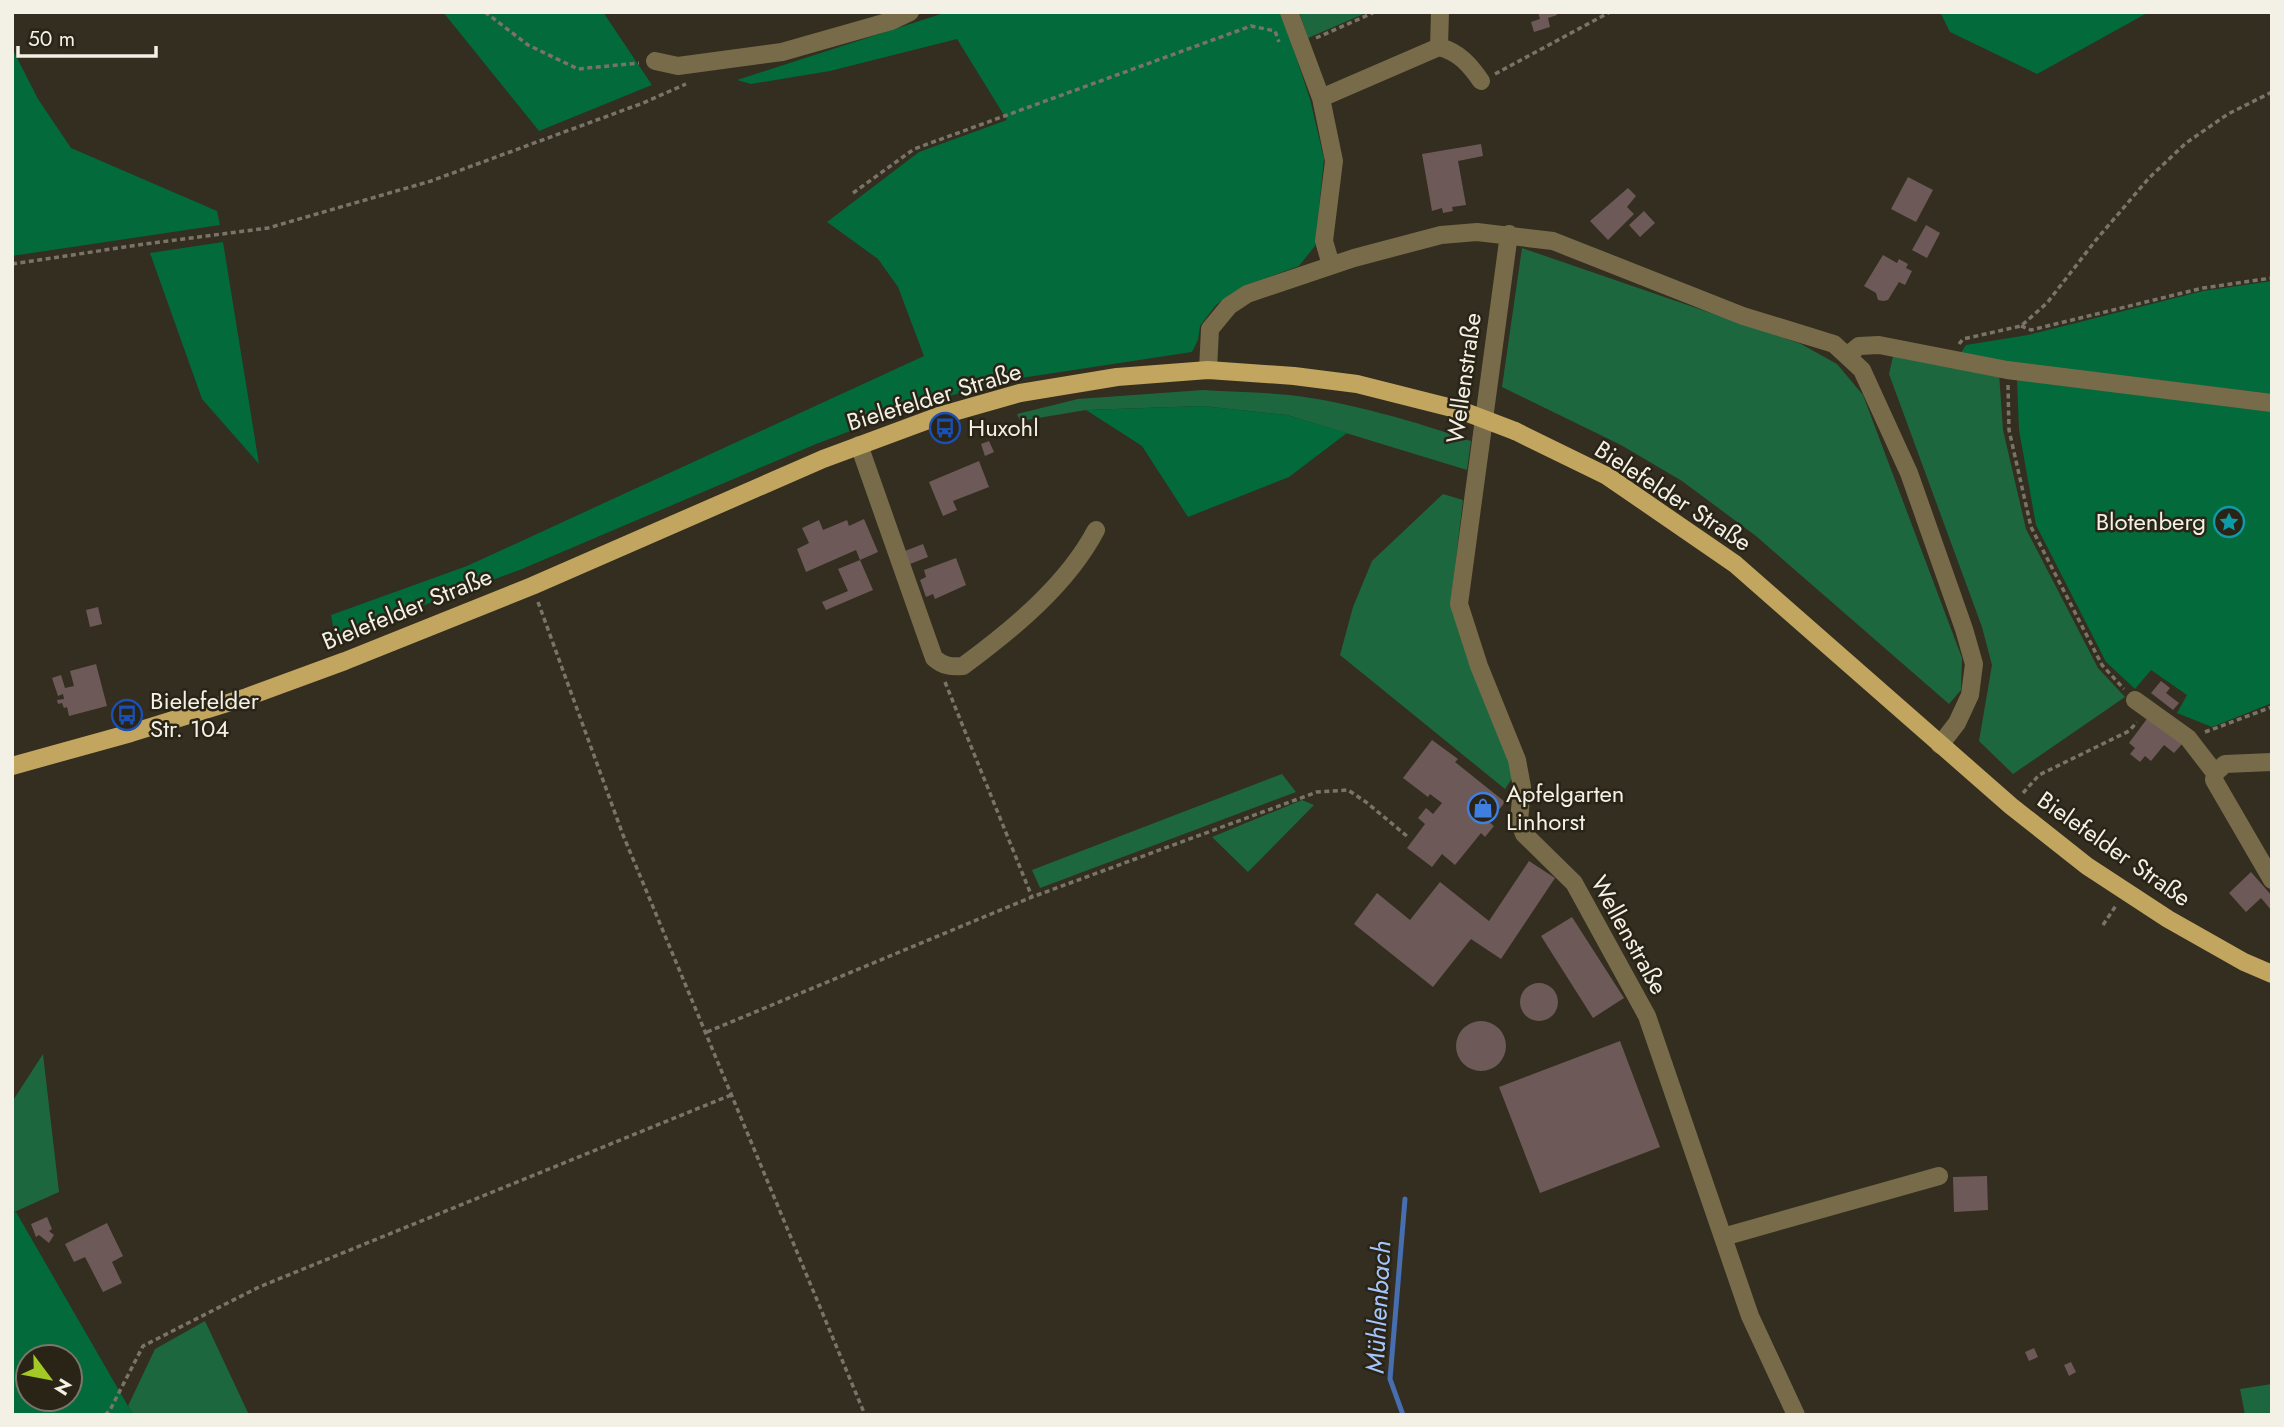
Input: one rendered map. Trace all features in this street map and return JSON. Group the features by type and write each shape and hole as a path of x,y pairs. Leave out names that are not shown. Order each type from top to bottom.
{"main road":[{"name":"Bielefelder Straße","path":"12,765 131,733 247,697 345,661 532,586 859,445 939,416 1020,393 1117,377 1208,370 1294,376 1357,384 1460,410 1515,431 1607,476 1735,564 2011,806 2087,866 2168,919 2244,962 2272,974"}],"street":[{"path":"655,61 678,66 782,52 891,21 910,12"},
{"path":"1289,12 1321,98 1334,161 1324,241 1331,265"},
{"path":"1439,47 1440,12"},
{"path":"1321,98 1439,47 1453,51 1472,68 1481,81"},
{"path":"1208,370 1210,329 1230,306 1247,294 1331,265 1441,235 1478,232 1553,241 1743,316 1834,344 1862,370 1909,473 1974,664 1970,695 1957,723 1940,745"},
{"name":"Wellenstraße","path":"1509,234 1459,604 1479,666 1517,760 1522,787 1519,821 1524,834 1574,883 1647,1016 1750,1316 1796,1415"},
{"path":"1848,355 1859,346 1880,345 2007,370 2272,403"},
{"path":"859,445 933,658 941,665 964,666 1021,619 1079,561 1096,530"},
{"path":"2141,705 2188,738 2215,773"},
{"path":"2272,762 2225,764 2215,773 2214,780 2272,880"},
{"path":"1723,1237 1939,1177"}],"path":[{"path":"485,12 528,44 578,69 655,61"},
{"path":"1300,45 1375,12"},
{"path":"1481,81 1610,12"},
{"path":"853,193 914,149 1251,26 1275,32 1279,43"},
{"path":"12,264 268,228 431,181 643,103 691,82"},
{"path":"1945,358 1963,339 2021,326 2047,303 2096,240 2158,169 2186,144 2228,114 2272,92"},
{"path":"2021,326 2031,330 2203,288 2272,278"},
{"path":"2007,370 2009,430 2031,527 2102,665 2141,705 2129,731 2039,775 2011,806"},
{"path":"532,586 623,835 864,1415"},
{"path":"941,665 947,689 1032,897"},
{"path":"2188,738 2272,707"},
{"path":"707,1032 1032,897 1317,792 1348,790 1408,837"},
{"path":"2103,925 2125,891"},
{"path":"105,1415 143,1346 259,1286 731,1095"}],"green space":[{"path":"443,12 603,12 652,85 539,131"},
{"path":"947,12 1281,12 1310,99 1324,159 1315,246 1299,266 1241,287 1216,305 1200,326 1198,340 1192,352 1015,379 930,401 816,444 522,569 335,638 331,615 467,566 924,356 898,287 878,259 827,222 919,152 1007,120 957,39 830,71 751,84 737,80"},
{"path":"1299,12 1368,12 1308,38"},
{"path":"1940,12 2149,12 2037,74 1950,32"},
{"path":"12,48 38,99 71,148 217,211 220,225 12,256"},
{"path":"223,242 259,464 202,399 150,253"},
{"path":"1522,248 1801,344 1837,364 1863,395 1962,658 1961,690 1949,704 1756,536 1682,481 1621,445 1502,387"},
{"path":"2272,281 2272,394 1960,354 1966,345 2028,335 2203,291"},
{"path":"1894,352 1999,373 2003,430 2026,529 2098,668 2125,697 2013,774 1979,741 1992,665 1982,627 1889,374"},
{"path":"2017,380 2272,411 2272,703 2212,727 2177,713 2187,695 2151,670 2135,689 2106,662 2036,525 2019,430"},
{"path":"1203,390 1310,398 1357,407 1428,427 1471,441 1467,470 1287,415 1202,406 1086,410 1020,421 1017,414 1078,399"},
{"path":"1202,406 1287,415 1347,433 1289,477 1188,517 1142,446 1086,410"},
{"path":"1443,494 1463,500 1451,601 1509,761 1513,777 1505,789 1340,655 1353,607 1372,561"},
{"path":"1282,774 1296,792 1040,888 1032,870"},
{"path":"1302,800 1314,805 1248,872 1212,837"},
{"path":"43,1054 59,1192 12,1213 12,1102"},
{"path":"16,1212 134,1415 12,1415 12,1213"},
{"path":"205,1321 249,1415 134,1415 128,1406 155,1349"},
{"path":"2272,1384 2272,1415 2245,1415 2240,1389"}],"building":[{"path":"1538,12 1556,12 1557,15 1548,18 1550,27 1534,32 1531,22 1540,19"},
{"path":"1481,144 1483,156 1458,161 1466,205 1452,207 1453,211 1443,213 1442,208 1432,211 1422,154"},
{"path":"1908,177 1933,190 1916,222 1891,209"},
{"path":"1628,188 1636,196 1627,207 1634,214 1608,240 1590,221"},
{"path":"1644,211 1655,223 1640,237 1629,225"},
{"path":"1926,225 1940,233 1927,258 1912,250"},
{"path":"1883,255 1897,263 1899,259 1908,264 1906,268 1912,271 1905,285 1899,282 1888,300 1883,301 1878,300 1876,293 1864,286"},
{"path":"989,441 994,452 985,456 981,444"},
{"path":"979,461 989,487 953,501 957,510 943,516 929,482"},
{"path":"864,519 878,552 860,560 856,550 806,572 797,549 809,543 802,528 819,520 823,530 847,520 849,526"},
{"path":"923,544 928,557 910,564 905,551"},
{"path":"956,558 966,585 935,599 933,594 926,597 920,580 926,577 924,570"},
{"path":"860,560 873,590 826,610 822,602 848,591 838,569"},
{"path":"98,607 102,624 90,627 86,610"},
{"path":"96,664 107,706 69,716 67,707 64,708 62,703 58,704 57,700 64,699 63,694 58,696 52,678 61,675 65,688 74,686 70,671"},
{"path":"2161,681 2170,688 2166,693 2179,703 2173,710 2151,693"},
{"path":"2149,716 2183,743 2174,753 2164,745 2151,761 2145,756 2140,762 2130,754 2135,748 2129,743"},
{"path":"1432,740 1458,759 1455,762 1505,802 1489,822 1494,826 1485,837 1481,833 1455,865 1442,854 1432,867 1407,848 1425,824 1418,818 1426,808 1433,814 1442,803 1430,794 1428,797 1403,778"},
{"path":"1529,861 1555,878 1501,959 1471,939 1433,987 1354,924 1377,893 1410,920 1440,882 1489,921"},
{"path":"2251,872 2272,896 2272,911 2261,898 2246,912 2229,893"},
{"path":"1572,917 1624,998 1593,1018 1541,936"},
{"path":"1539,983 1552,989 1558,1002 1552,1015 1539,1021 1526,1015 1520,1002 1526,989"},
{"path":"1481,1021 1499,1028 1506,1046 1499,1064 1481,1071 1463,1064 1456,1046 1463,1028"},
{"path":"1620,1041 1660,1147 1540,1193 1499,1087"},
{"path":"1987,1176 1988,1210 1954,1212 1953,1177"},
{"path":"47,1217 52,1229 49,1231 54,1235 49,1243 39,1235 36,1237 31,1224"},
{"path":"107,1223 123,1256 112,1262 122,1283 103,1292 85,1257 74,1262 65,1244"},
{"path":"2034,1348 2038,1357 2029,1361 2025,1352"},
{"path":"2071,1362 2076,1372 2069,1376 2064,1365"}],"waterway":[{"name":"Mühlenbach","path":"1403,1415 1390,1379 1405,1199"}],"place":[{"name":"Huxohl","path":"945,428"},
{"name":"Blotenberg","path":"2229,522"},
{"name":"Bielefelder Str. 104","path":"127,715"},
{"name":"Apfelgarten Linhorst","path":"1483,808"}]}
